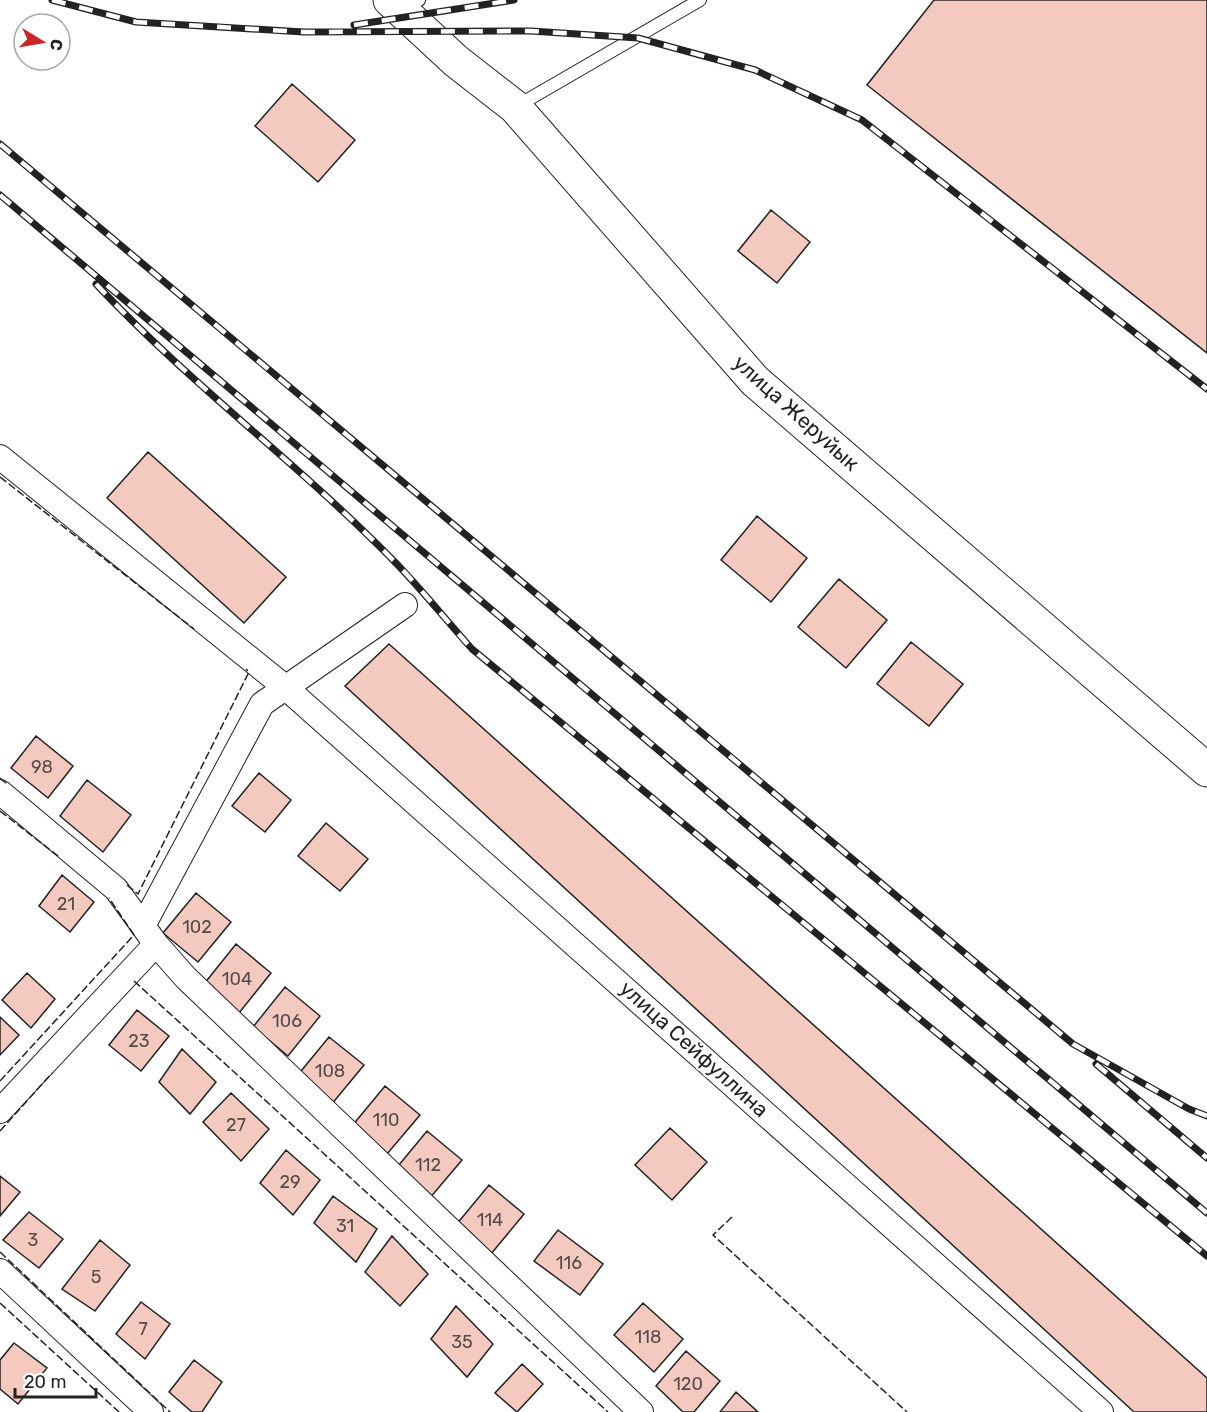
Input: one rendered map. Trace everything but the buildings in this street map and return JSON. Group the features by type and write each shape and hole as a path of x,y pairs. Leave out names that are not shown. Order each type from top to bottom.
{"street":[{"name":"улица Жеруйык","path":"401,1 456,61 515,107 755,381 1207,770"},
{"name":"улица Сейфуллина","path":"0,457 285,687 1101,1412"},
{"path":"0,1111 150,934 262,704 405,605"},
{"path":"0,792 116,889 186,978 641,1412"},
{"path":"0,1271 151,1412"}],"lane":[{"path":"515,107 700,0"}],"railway":[{"path":"52,0 136,22 304,32 531,31 638,38 755,70 862,120 1207,389"},
{"path":"354,25 514,0"},
{"path":"0,144 1073,1044 1189,1109 1207,1116"},
{"path":"0,195 1207,1213"},
{"path":"96,284 168,355 354,522 401,568 472,649 1207,1256"},
{"path":"1096,1064 1207,1158"}],"fence":[{"path":"0,477 194,629"},
{"path":"127,885 138,894 249,672 246,669"},
{"path":"0,778 7,784"},
{"path":"0,811 58,856"},
{"path":"0,1081 134,935 109,898"},
{"path":"134,981 608,1412"},
{"path":"0,1131 52,1073"},
{"path":"732,1217 713,1235 907,1412"},
{"path":"0,1252 170,1412"},
{"path":"0,1303 119,1412"}]}
